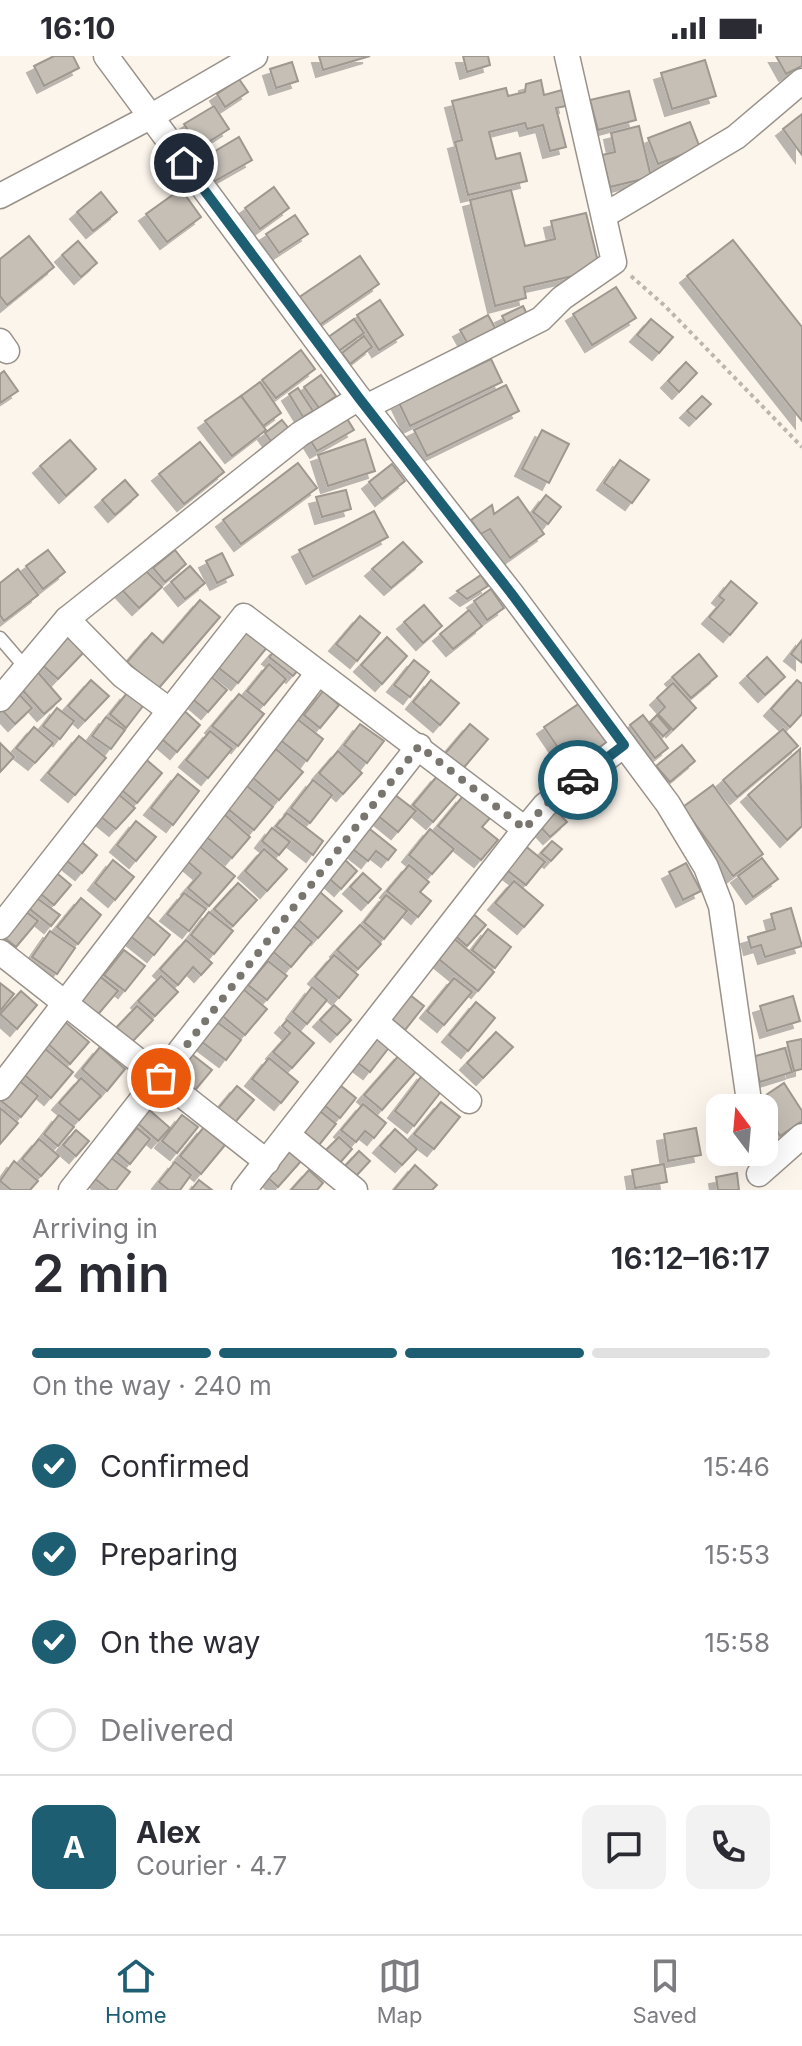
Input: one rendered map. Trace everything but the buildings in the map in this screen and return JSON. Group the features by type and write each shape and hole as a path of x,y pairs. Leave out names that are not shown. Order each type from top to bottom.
{"street":[{"path":"106,56 362,403 511,593 682,824 714,884 726,929 748,1094"},
{"path":"0,196 150,117 255,56"},
{"path":"0,699 67,619 300,434 541,319 562,298 614,262 567,56"},
{"path":"605,215 736,137 802,81"},
{"path":"0,927 244,616 525,829"},
{"path":"67,619 123,676 169,710"},
{"path":"0,1088 318,673"},
{"path":"244,1190 545,805 624,745"},
{"path":"71,1190 419,746"},
{"path":"0,952 267,1162"},
{"path":"376,1022 469,1101"},
{"path":"288,1135 355,1190"},
{"path":"758,1172 802,1136"}],"lane":[{"path":"0,638 25,667"}],"path":[{"path":"614,262 665,306 802,447"}],"way so far":[{"path":"161,1078 419,746 525,829 545,805 578,780"}],"route":[{"path":"184,163 624,745 578,780"}]}
